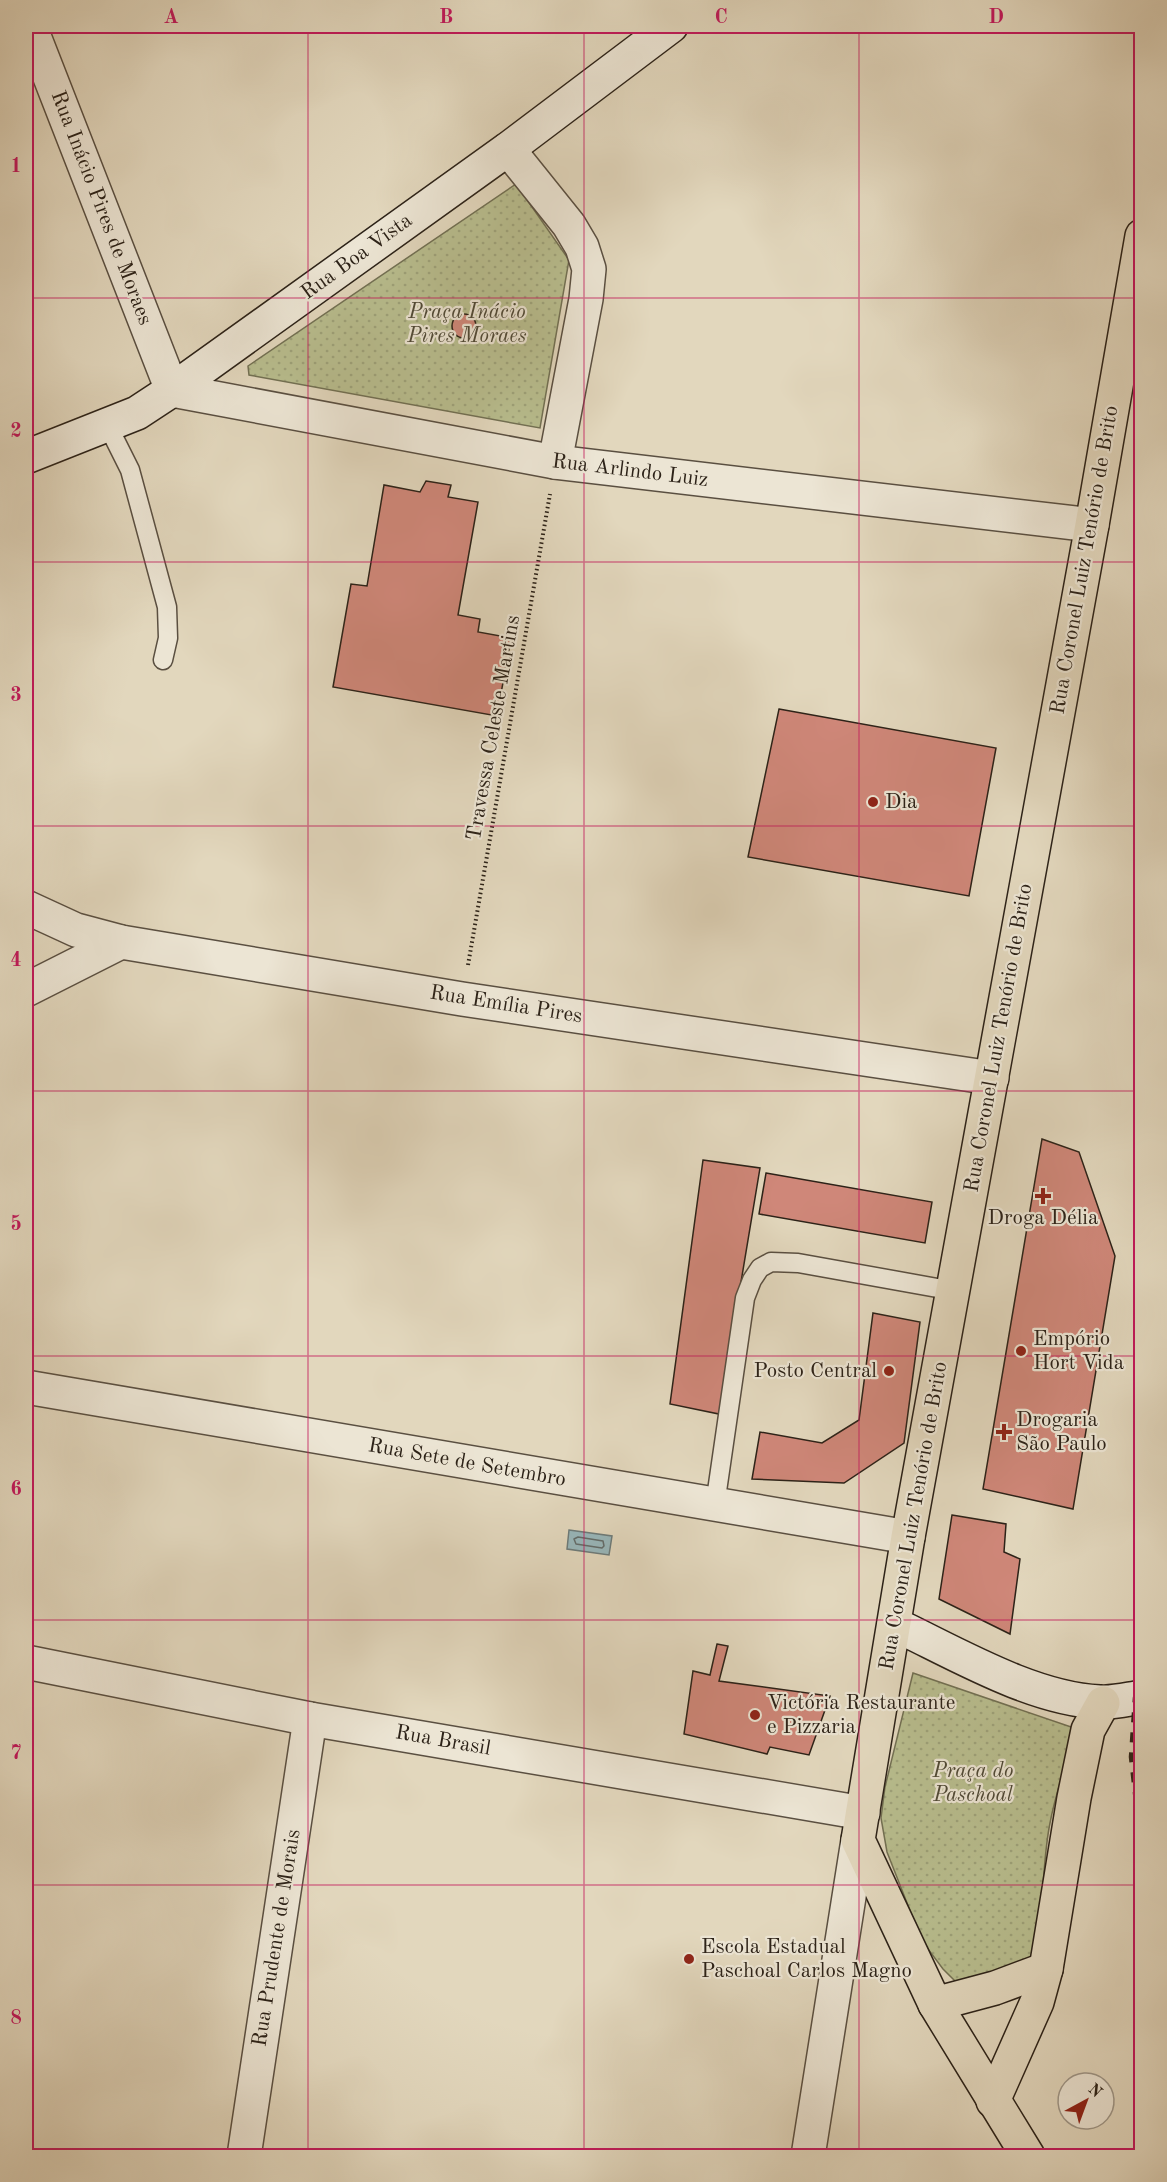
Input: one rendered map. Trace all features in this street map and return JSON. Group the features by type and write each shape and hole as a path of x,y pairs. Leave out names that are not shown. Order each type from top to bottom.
{"main road":[{"name":"Rua Coronel Luiz Tenório de Brito","path":"860,1826 908,1537 1092,525 1142,236"},
{"path":"993,2101 1037,2002 1046,1969 1074,1798 1088,1730 1103,1703"},
{"path":"860,1826 935,2004 1026,2156"},
{"path":"935,2004 995,1988 1046,1969"}],"street":[{"name":"Rua Inácio Pires de Moraes","path":"30,26 172,390"},
{"name":"Rua Boa Vista","path":"26,457 137,412 172,390 508,149 670,26"},
{"path":"508,149 569,225 582,247 589,269 586,299 555,462"},
{"name":"Rua Arlindo Luiz","path":"172,390 555,462 1092,525"},
{"name":"Rua Emília Pires","path":"26,906 76,930 121,942 462,999 992,1078"},
{"path":"26,990 121,942"},
{"name":"Rua Sete de Setembro","path":"26,1387 908,1537"},
{"path":"894,1624 1030,1686 1073,1700 1103,1703 1142,1697"},
{"name":"Rua Brasil","path":"26,1662 860,1826"},
{"name":"Rua Prudente de Morais","path":"244,2157 310,1719"},
{"path":"808,2157 860,1826"}],"lane":[{"path":"107,424 130,470 167,607 168,638 163,660"},
{"path":"715,1505 745,1299 752,1280 760,1268 771,1262 798,1263 954,1291"}],"path":[{"name":"Travessa Celeste Martins","path":"462,999 555,462"}],"green space":[{"name":"Praça Inácio Pires Moraes","path":"516,184 569,260 540,428 249,375 248,366"},
{"name":"Praça do Paschoal","path":"913,1673 1077,1729 1052,1811 1040,1915 1033,1951 1026,1969 958,1984 943,1969 922,1941 887,1852 881,1818 885,1787"}],"water":[{"path":"569,1530 612,1536 609,1555 567,1549"}],"building":[{"path":"464,314 469,315 475,321 475,331 469,337 464,338 459,337 453,331 452,326 453,321 459,315"},
{"path":"426,481 451,485 448,497 478,502 458,615 480,619 478,632 511,638 497,716 333,687 351,584 367,586 384,485 420,492"},
{"name":"Dia","path":"779,709 996,748 969,896 748,857"},
{"path":"1042,1139 1079,1152 1115,1256 1073,1509 983,1489"},
{"path":"703,1160 760,1168 719,1414 670,1404"},
{"path":"766,1173 932,1202 925,1243 759,1214"},
{"name":"Posto Central","path":"873,1313 920,1322 904,1443 844,1483 752,1479 760,1432 822,1443 859,1420"},
{"path":"952,1515 1006,1524 1004,1552 1020,1559 1010,1634 939,1599"},
{"name":"Victória Restaurante e Pizzaria","path":"717,1644 728,1646 719,1681 830,1696 809,1755 770,1747 767,1754 684,1734 693,1671 710,1675"}],"railway":[{"path":"1142,1653 1135,1698 1131,1757 1142,1856"}],"place":[{"name":"Dia","path":"873,802"},
{"name":"Droga Délia","path":"1043,1196"},
{"name":"Empório Hort Vida","path":"1021,1351"},
{"name":"Posto Central","path":"889,1371"},
{"name":"Drogaria São Paulo","path":"1004,1432"},
{"name":"Victória Restaurante e Pizzaria","path":"755,1715"},
{"name":"Escola Estadual Paschoal Carlos Magno","path":"689,1959"}]}
